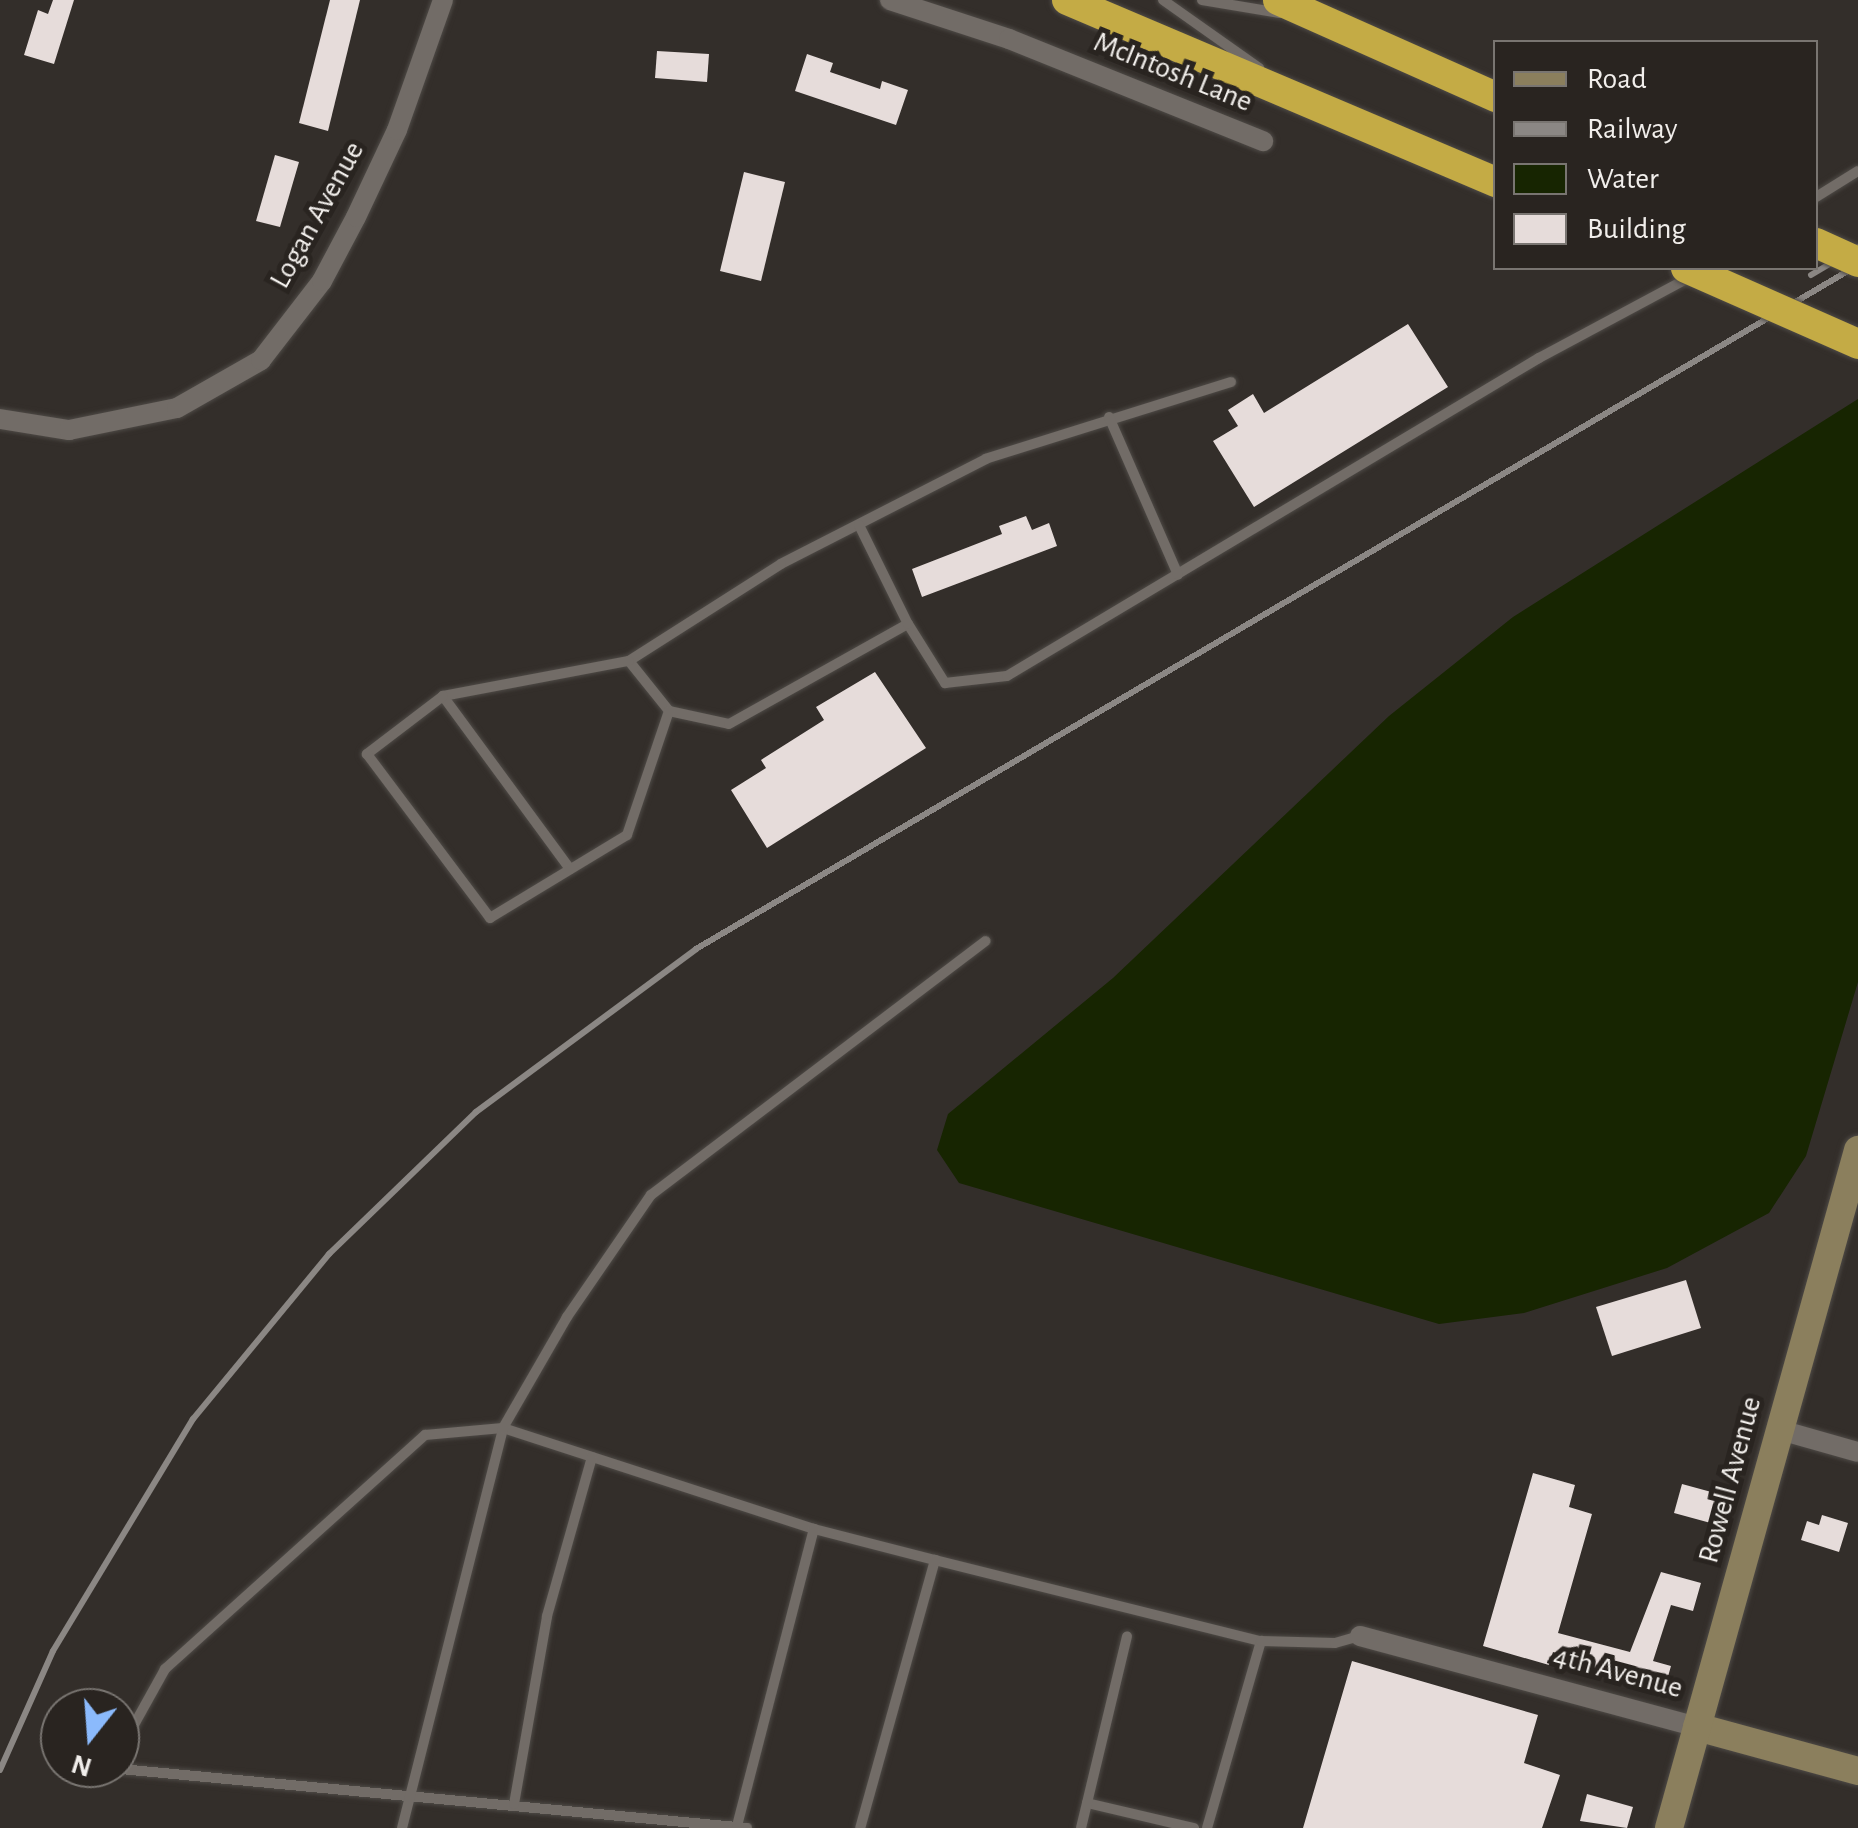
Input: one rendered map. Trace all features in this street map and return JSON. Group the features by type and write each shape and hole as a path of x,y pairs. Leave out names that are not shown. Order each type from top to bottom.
{"highway":[{"path":"1068,0 1493,181"},
{"path":"1278,0 1493,96"},
{"path":"1818,244 1858,262"},
{"path":"1691,270 1858,344"}],"street":[{"name":"Logan Avenue","path":"0,418 68,430 177,408 261,360 322,281 356,217 397,130 443,0"},
{"name":"McIntosh Lane","path":"890,0 1026,46 1263,142"},
{"name":"Rowell Avenue","path":"1669,1828 1777,1429 1858,1150"},
{"path":"1777,1429 1858,1452"},
{"name":"4th Avenue","path":"1360,1636 1858,1771"}],"lane":[{"path":"1164,0 1292,92"},
{"path":"1202,0 1333,22"},
{"path":"1818,196 1858,170"},
{"path":"859,524 908,624 945,684 1007,676 1539,358 1705,270"},
{"path":"668,711 627,835 490,918 367,754 443,696 629,661 781,564 986,458 1232,382"},
{"path":"1109,417 1178,575"},
{"path":"629,661 668,711 729,724 908,624"},
{"path":"443,696 570,869"},
{"path":"402,1828 408,1792 504,1428 567,1317 651,1195 986,941"},
{"path":"140,1714 165,1670 424,1434 504,1428 814,1529 1261,1641 1334,1643 1360,1636"},
{"path":"514,1804 547,1616 592,1457"},
{"path":"140,1770 408,1792 742,1827 814,1529"},
{"path":"860,1828 935,1560"},
{"path":"1081,1828 1127,1636"},
{"path":"1207,1828 1261,1641"},
{"path":"1087,1804 1194,1828"}],"water":[{"path":"1858,399 1858,982 1806,1156 1769,1213 1667,1268 1524,1313 1439,1324 959,1183 937,1150 948,1114 1113,978 1389,716 1513,617"}],"building":[{"path":"53,0 74,0 54,64 24,55 38,10 48,14"},
{"path":"330,0 360,0 328,131 299,123"},
{"path":"657,51 709,54 707,82 655,78"},
{"path":"807,54 833,63 830,72 880,89 882,81 908,90 896,125 795,91"},
{"path":"275,155 299,162 280,227 256,221"},
{"path":"744,172 785,182 761,281 720,271"},
{"path":"1408,324 1448,387 1254,507 1213,441 1238,426 1228,410 1253,394 1264,413"},
{"path":"1026,516 1032,530 1049,523 1057,546 922,597 912,569 1002,534 999,526"},
{"path":"875,672 926,748 767,848 731,790 766,768 761,760 824,720 816,707"},
{"path":"1686,1280 1701,1328 1612,1356 1596,1307"},
{"path":"1533,1473 1575,1485 1569,1507 1592,1514 1558,1633 1630,1652 1661,1572 1701,1583 1693,1611 1671,1605 1653,1661 1671,1666 1665,1687 1584,1670 1586,1662 1553,1652 1549,1665 1483,1646"},
{"path":"1682,1484 1726,1496 1718,1525 1674,1513"},
{"path":"1822,1515 1848,1523 1839,1552 1801,1540 1807,1521 1819,1525"},
{"path":"1352,1661 1538,1715 1524,1763 1560,1775 1542,1828 1303,1828"},
{"path":"1587,1794 1633,1807 1627,1828 1580,1821"}],"railway":[{"path":"1811,275 1858,247"},
{"path":"0,1770 53,1651 193,1419 329,1254 476,1112 696,949 1858,265"}]}
